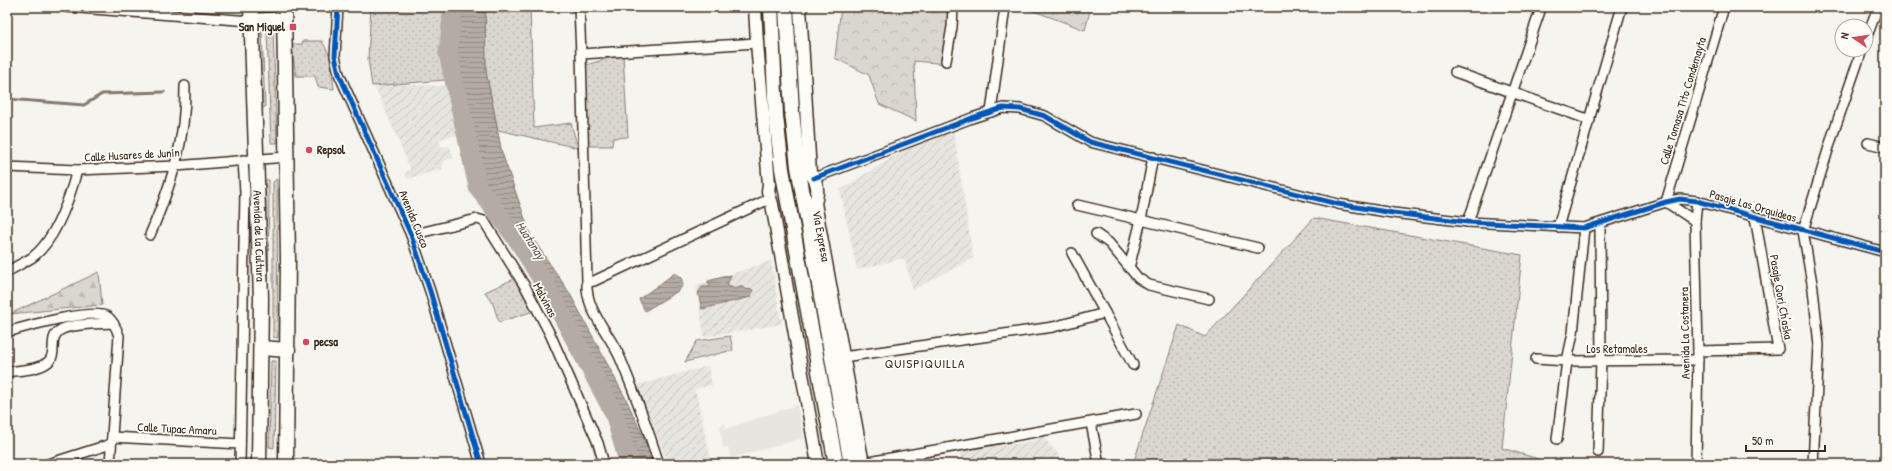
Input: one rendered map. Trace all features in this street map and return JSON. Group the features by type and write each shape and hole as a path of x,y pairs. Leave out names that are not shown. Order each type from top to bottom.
{"main road":[{"path":"756,7 757,43 771,202 818,464"},
{"path":"771,7 776,116 782,169 789,216 836,464"},
{"name":"Vía Expresa","path":"786,7 792,112 807,172 818,189 815,202 843,358 859,464"},
{"name":"Vía Expresa","path":"800,7 807,172 805,213 859,464"},
{"path":"251,14 284,13 288,350 286,464"},
{"name":"Avenida de la Cultura","path":"251,14 258,159 262,298 259,464"},
{"path":"769,184 774,175 782,169 790,166 807,172"},
{"path":"771,202 782,214 789,216 805,213 815,202"},
{"path":"261,348 288,350"}],"street":[{"path":"66,7 251,14"},
{"name":"Avenida Cusco","path":"338,7 335,56 339,74 411,236 430,291 481,464"},
{"path":"579,7 588,301 620,358 649,431 659,464"},
{"path":"946,61 952,27 953,7"},
{"path":"991,112 1005,7"},
{"name":"Calle Tomasa Tito Condemayta","path":"1666,202 1724,7"},
{"path":"1874,18 1878,7"},
{"path":"1558,227 1621,10"},
{"path":"1468,222 1540,11"},
{"path":"581,54 757,43"},
{"path":"1813,464 1819,345 1813,289 1803,231 1833,134 1859,58"},
{"path":"1455,72 1590,120"},
{"path":"150,235 164,202 176,166 185,110 185,86"},
{"name":"Pasaje Las Orquideas","path":"807,172 1003,108 1031,111 1045,116 1065,126 1090,142 1338,204 1393,213 1468,222 1584,228 1680,199 1697,201 1803,231 1885,252"},
{"path":"1868,143 1885,147"},
{"name":"Calle Husares de Junín","path":"7,167 77,170 176,166 286,157"},
{"path":"1129,268 1153,157"},
{"path":"240,464 245,192 243,160"},
{"path":"7,272 34,256 56,229 77,170"},
{"name":"Avenida La Costanera","path":"1696,464 1698,356 1695,221 1697,201"},
{"path":"587,282 594,281 771,202"},
{"path":"1666,202 1695,221"},
{"path":"1077,205 1258,248"},
{"name":"Pasaje Qori Ch'aska","path":"1698,356 1778,349 1755,217"},
{"name":"Malvinas","path":"411,236 477,219 484,222 526,288 551,336 598,443 604,464"},
{"path":"1598,452 1601,361 1600,224"},
{"path":"1558,439 1567,361 1573,333 1584,228"},
{"path":"1096,234 1109,243 1138,278 1149,285 1209,299"},
{"path":"1072,253 1133,365"},
{"path":"843,358 1053,327 1105,313"},
{"path":"7,332 36,323 95,314 105,316 113,323 119,336 110,464"},
{"path":"7,372 42,366 50,361 53,353 54,337 58,331 66,327 113,323"},
{"name":"Los Retamales","path":"1536,359 1601,361 1698,356"},
{"path":"859,464 1136,414"},
{"path":"1091,423 1099,464"},
{"path":"48,464 112,441"},
{"name":"Calle Tupac Amaru","path":"112,441 240,444"}],"shaded area":[{"path":"374,84 450,86 461,134 440,139 441,147 450,146 453,158 444,161 442,169 407,179 405,173 410,170 410,168"},
{"path":"952,120 973,258 913,290 904,258 857,270 840,190"},
{"path":"771,261 782,324 704,337 696,285"},
{"path":"708,366 712,385 695,389 711,460 694,464 668,464 637,385"},
{"path":"797,405 804,438 731,458 728,447 723,448 720,426 725,423 725,429"},
{"path":"1043,437 1067,464 962,464 959,450 1024,443"}],"green space":[{"path":"371,7 453,7 445,80 372,86 368,59"},
{"path":"485,7 530,7 534,128 571,123 578,148 498,130 486,72"},
{"path":"841,7 956,7 947,64 914,61 916,121 879,104 869,75 835,58"},
{"path":"1023,7 1091,7 1085,30"},
{"path":"255,30 262,30 265,107 258,111"},
{"path":"267,31 273,31 277,143 271,143"},
{"path":"303,41 322,41 330,56 334,89 318,87 315,76 296,76 291,44 302,44"},
{"path":"623,54 628,137 613,138 612,146 588,146 586,65"},
{"path":"277,179 278,338 273,337 273,182"},
{"path":"264,180 269,180 268,337 262,336"},
{"path":"1314,218 1522,255 1502,448 1555,464 1133,464 1179,325 1205,337"},
{"path":"99,272 102,305 10,314"},
{"path":"516,278 534,311 499,322 493,304 485,292"},
{"path":"730,336 733,350 685,362 697,341"},
{"path":"271,361 276,361 274,448 269,447"}],"water":[{"name":"Huatanay","path":"453,7 485,7 486,72 502,153 531,236 569,292 627,401 655,464 629,464 614,413 549,291 519,242 478,187 448,53"},
{"path":"675,273 681,277 683,285 678,291 645,311 639,299"},
{"path":"731,275 727,285 735,289 740,286 745,289 753,290 751,297 702,309 698,293 702,287 710,287 708,281"}],"waterway":[{"name":"Huatanay","path":"453,7 448,53 478,187 519,242 549,291 614,413 629,464"},
{"path":"7,99 84,105 102,94 164,92"}],"cycle path":[{"path":"338,7 335,56 339,74 411,235 430,291 481,464"},
{"path":"814,178 972,118 1003,108 1020,109 1045,116 1090,142 1338,204 1393,213 1468,222 1584,228 1680,199 1697,201 1885,252"}],"place":[{"name":"San Miguel","path":"293,27"},
{"name":"Repsol","path":"309,150"},
{"name":"pecsa","path":"306,342"}],"district":[{"name":"QUISPIQUILLA","path":"925,363"}]}
